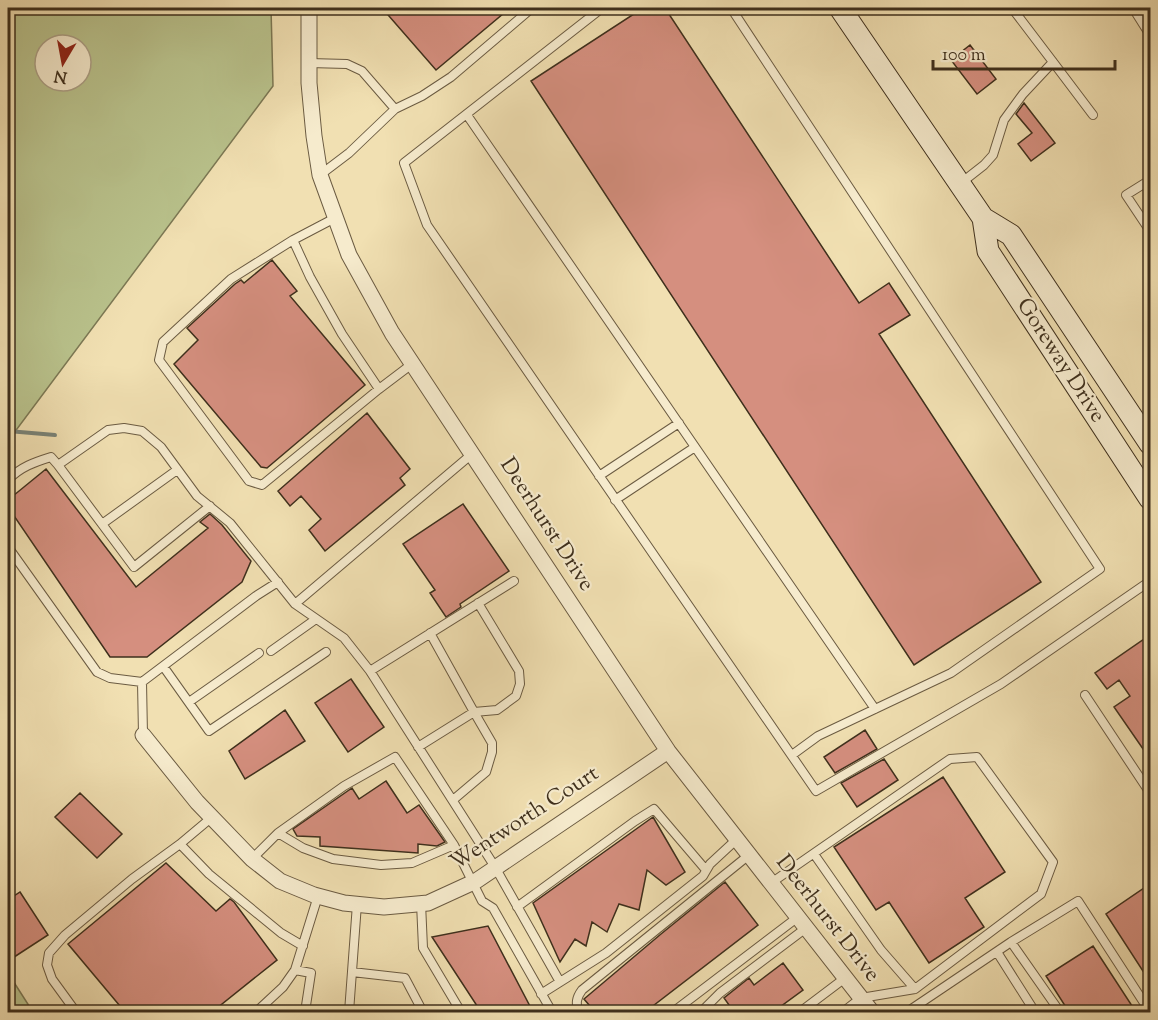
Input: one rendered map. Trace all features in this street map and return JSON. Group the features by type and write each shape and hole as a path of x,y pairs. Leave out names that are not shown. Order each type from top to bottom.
{"main road":[{"name":"Goreway Drive","path":"840,8 983,218 1011,235 1150,444"},
{"name":"Goreway Drive","path":"983,218 988,251 1150,499"}],"street":[{"name":"Deerhurst Drive","path":"309,8 309,83 320,175 349,255 392,333 668,751 872,1012"},
{"name":"Wentworth Court","path":"143,735 212,818 252,859 280,881 318,896 344,903 384,907 428,903 473,882 668,751"}],"lane":[{"path":"320,175 349,153 395,109 422,96 451,77 532,8"},
{"path":"602,8 404,163 427,225 816,791 1001,684 1150,581"},
{"path":"731,8 1100,569 951,673 818,736 792,756"},
{"path":"1133,8 1150,34"},
{"path":"1015,12 1094,115"},
{"path":"960,184 993,155 1004,120 1023,94 1053,62"},
{"path":"309,63 347,64 362,71 395,109"},
{"path":"467,115 875,709"},
{"path":"1150,180 1126,195 1150,231"},
{"path":"335,218 293,240 231,279 163,342 159,360 249,482 262,485 412,364"},
{"path":"293,240 310,277 342,334 379,389"},
{"path":"599,476 679,423"},
{"path":"58,465 108,430 124,428 142,431 160,447 197,496 230,523 295,604 344,638 370,671 495,867 560,982"},
{"path":"615,500 695,447"},
{"path":"295,604 472,454"},
{"path":"8,480 32,462 51,457 134,567 210,506"},
{"path":"102,524 177,470"},
{"path":"8,547 97,672 110,678 142,682 278,582"},
{"path":"370,671 514,581"},
{"path":"418,747 474,712 497,710 516,696 520,684 519,671 478,603"},
{"path":"271,651 316,619"},
{"path":"430,633 492,743 492,752 486,772 453,800"},
{"path":"163,666 209,731 326,652"},
{"path":"189,702 259,653"},
{"path":"142,682 143,735"},
{"path":"1085,694 1150,793"},
{"path":"252,859 278,833 344,786 395,757 454,845 482,901 494,908 552,1012"},
{"path":"771,883 950,759 977,757 1053,861 1041,894 915,989 861,999 843,1012"},
{"path":"518,907 654,809 706,870"},
{"path":"76,1012 52,979 47,964 49,953 65,935 123,886 212,818"},
{"path":"278,833 303,848 333,859 381,865 412,863 454,845"},
{"path":"541,994 606,953 703,876 710,864 737,839"},
{"path":"180,844 209,874 281,933 303,946"},
{"path":"814,854 881,950 915,989"},
{"path":"578,1012 577,997 582,990 749,855"},
{"path":"256,1012 282,987 295,970 318,896"},
{"path":"907,1012 1077,901 1150,1012"},
{"path":"422,903 423,948 462,1012"},
{"path":"349,1012 357,904"},
{"path":"673,1012 802,922"},
{"path":"704,1012 705,1008 720,993 802,922"},
{"path":"1011,942 1060,1012"},
{"path":"997,952 1035,1012"},
{"path":"295,970 311,973 305,1012"},
{"path":"352,972 405,978 423,1012"},
{"path":"800,1012 845,978"}],"green space":[{"path":"8,8 271,8 273,86 8,441"},
{"path":"8,973 33,1012 8,1012"}],"building":[{"path":"382,8 510,8 436,70"},
{"path":"643,8 665,8 859,303 889,283 910,315 879,334 1041,582 914,665 531,81"},
{"path":"970,45 996,79 977,94 951,60"},
{"path":"1024,103 1055,143 1031,161 1018,144 1032,133 1016,114"},
{"path":"272,260 297,291 290,296 365,385 267,468 261,467 174,364 198,340 187,328 235,284 241,280 244,283"},
{"path":"367,413 410,469 400,478 405,485 325,551 309,530 321,519 301,496 290,506 278,491"},
{"path":"46,469 136,587 208,528 200,522 210,514 222,525 251,561 242,582 147,657 110,657 8,507 8,500"},
{"path":"463,504 509,571 460,604 461,607 446,617 430,593 435,590 403,544"},
{"path":"1150,635 1150,759 1114,707 1130,696 1119,680 1107,689 1095,673"},
{"path":"351,679 384,727 348,752 315,703"},
{"path":"285,710 305,741 245,779 229,751"},
{"path":"865,730 877,749 835,773 824,757"},
{"path":"884,759 898,780 857,807 841,783"},
{"path":"943,777 1005,872 965,898 984,927 929,963 889,902 876,910 834,847"},
{"path":"386,781 407,813 419,805 445,842 437,846 418,844 418,853 320,846 320,837 297,836 293,829 352,788 359,799"},
{"path":"80,793 122,834 97,858 55,817"},
{"path":"653,817 685,872 666,885 647,870 639,910 619,904 607,932 592,922 586,946 575,939 560,962 533,903"},
{"path":"166,863 216,911 230,899 234,902 277,960 212,1012 125,1012 68,944"},
{"path":"725,882 758,925 645,1012 595,1012 584,999"},
{"path":"1150,884 1150,982 1106,914"},
{"path":"20,892 48,935 8,961 8,900"},
{"path":"488,926 533,1012 481,1012 432,937"},
{"path":"1093,946 1136,1012 1069,1012 1046,976"},
{"path":"783,963 803,990 773,1012 734,1012 724,998 749,978 754,985"}],"waterway":[{"path":"8,431 55,435"}]}
